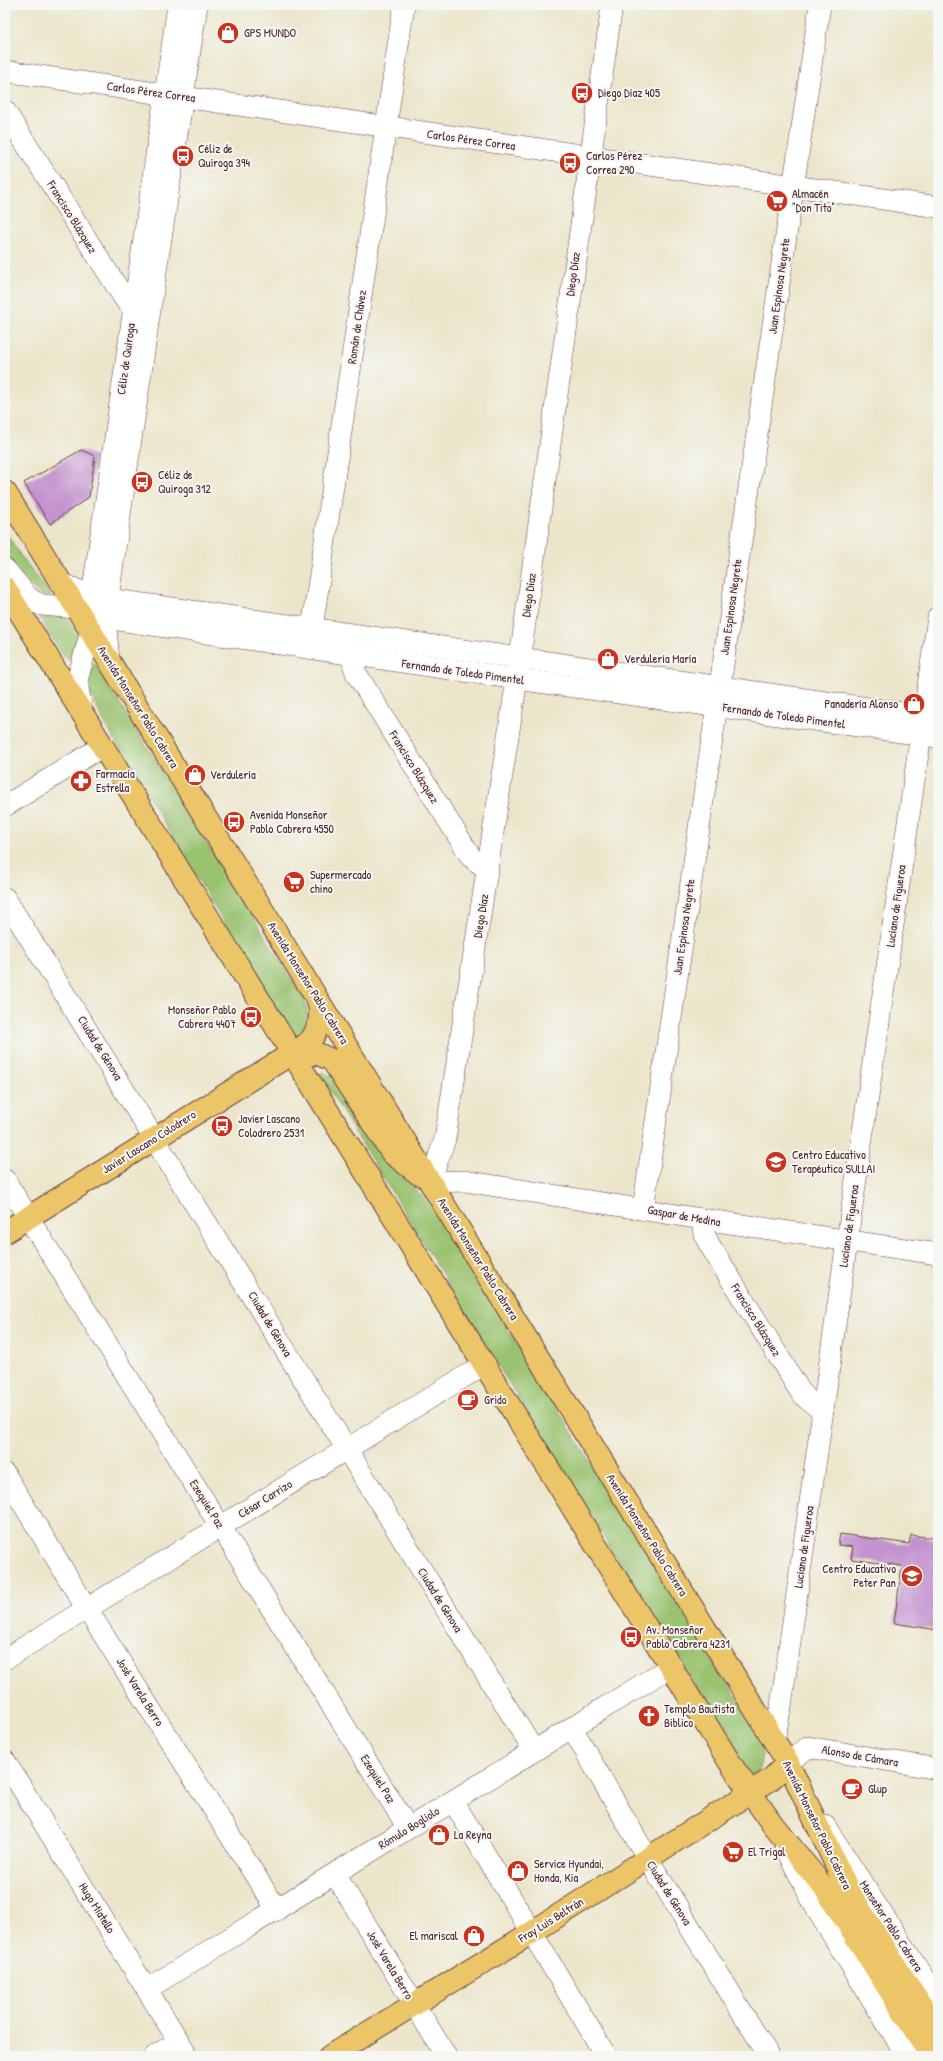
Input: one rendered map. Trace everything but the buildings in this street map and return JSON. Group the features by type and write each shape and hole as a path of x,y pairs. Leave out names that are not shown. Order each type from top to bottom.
{"main road":[{"name":"Avenida Monseñor Pablo Cabrera","path":"5,492 60,583 94,611 109,661 788,1763 804,1793 848,1890 938,2033"},
{"name":"Avenida Monseñor Pablo Cabrera","path":"5,588 750,1794 827,1891 931,2056"},
{"name":"Javier Lascano Colodrero","path":"5,1232 307,1044 315,1036 318,1029 321,1014 317,998"},
{"path":"293,1054 318,1054 332,1060 392,1152 430,1182"},
{"name":"Fray Luis Beltrán","path":"330,2056 531,1933 750,1794 771,1779 788,1763"}],"street":[{"name":"Céliz de Quiroga","path":"174,95 178,5"},
{"name":"Céliz de Quiroga","path":"82,712 77,681 94,611 174,95 197,5"},
{"name":"Román de Chávez","path":"311,638 404,5"},
{"name":"Diego Díaz","path":"430,1182 444,1139 488,870 520,659 612,5"},
{"name":"Juan Espinosa Negrete","path":"643,1209 820,5"},
{"name":"Carlos Pérez Correa","path":"5,71 938,207"},
{"name":"Francisco Blázquez","path":"5,110 122,296 141,309"},
{"name":"Fernando de Toledo Pimentel","path":"5,569 34,602 42,605 311,638 520,659 719,686 930,727"},
{"name":"Luciano de Figueroa","path":"774,1740 781,1706 847,1241 930,727 938,617"},
{"name":"Fernando de Toledo Pimentel","path":"311,638 351,656 716,707 930,727"},
{"name":"Francisco Blázquez","path":"351,656 356,673 471,857 488,870"},
{"path":"5,806 103,746"},
{"name":"Ciudad de Génova","path":"5,898 156,1138 346,1449 534,1751"},
{"name":"Ezequiel Paz","path":"5,1180 408,1828"},
{"name":"Gaspar de Medina","path":"430,1182 465,1180 702,1219 938,1254"},
{"name":"Francisco Blázquez","path":"702,1219 704,1234 709,1244 800,1390 808,1400 824,1411"},
{"name":"César Carrizo","path":"5,1659 485,1364"},
{"name":"José Varela Berro","path":"5,1474 87,1609 276,1910"},
{"name":"Rómulo Bogliolo","path":"147,1989 672,1666"},
{"name":"Ciudad de Génova","path":"572,1728 648,1859 769,2056"},
{"name":"Alonso de Cámara","path":"788,1763 808,1747 938,1769"},
{"name":"Hugo Miatello","path":"5,1761 184,2049"},
{"name":"Monseñor Pablo Cabrera","path":"804,1793 938,2000"},
{"path":"452,1801 606,2056"},
{"name":"Avenida Monseñor Pablo Cabrera","path":"774,1826 817,1910 907,2056"},
{"name":"José Varela Berro","path":"335,1874 446,2056"},
{"path":"155,2056 184,2049"}],"green space":[{"path":"5,531 20,555 52,596 41,596 5,560"},
{"path":"43,614 67,617 78,637 70,659 64,657 39,617"},
{"path":"94,662 305,1000 308,1018 306,1031 294,1040 105,723 86,686 91,666"},
{"path":"322,1072 335,1078 386,1158 431,1206 757,1730 762,1753 759,1769 756,1774 750,1775 320,1075"}],"place":[{"name":"GPS MUNDO","path":"228,33"},
{"name":"Diego Díaz 405","path":"582,93"},
{"name":"Céliz de Quiroga 394","path":"183,156"},
{"name":"Carlos Pérez Correa 290","path":"570,163"},
{"name":"Almacén \"Don Tito\"","path":"777,201"},
{"name":"Céliz de Quiroga 312","path":"142,482"},
{"name":"Verdulería María","path":"608,659"},
{"name":"Panadería Alonso","path":"914,704"},
{"name":"Verdulería","path":"195,775"},
{"name":"Farmacia Estrella","path":"81,781"},
{"name":"Avenida Monseñor Pablo Cabrera 4550","path":"234,822"},
{"name":"Supermercado chino","path":"294,882"},
{"name":"Monseñor Pablo Cabrera 4407","path":"251,1017"},
{"name":"Javier Lascano Colodrero 2531","path":"222,1126"},
{"name":"Centro Educativo Terapéutico SULLAI","path":"776,1162"},
{"name":"Grido","path":"468,1400"},
{"name":"Centro Educativo Peter Pan","path":"912,1576"},
{"name":"Av. Monseñor Pablo Cabrera 4231","path":"631,1637"},
{"name":"Templo Bautista Biblico","path":"649,1716"},
{"name":"Glup","path":"852,1789"},
{"name":"La Reyna","path":"439,1835"},
{"name":"El Trigal","path":"733,1852"},
{"name":"Service Hyundai, Honda, Kia","path":"518,1871"},
{"name":"El mariscal","path":"474,1936"}]}
